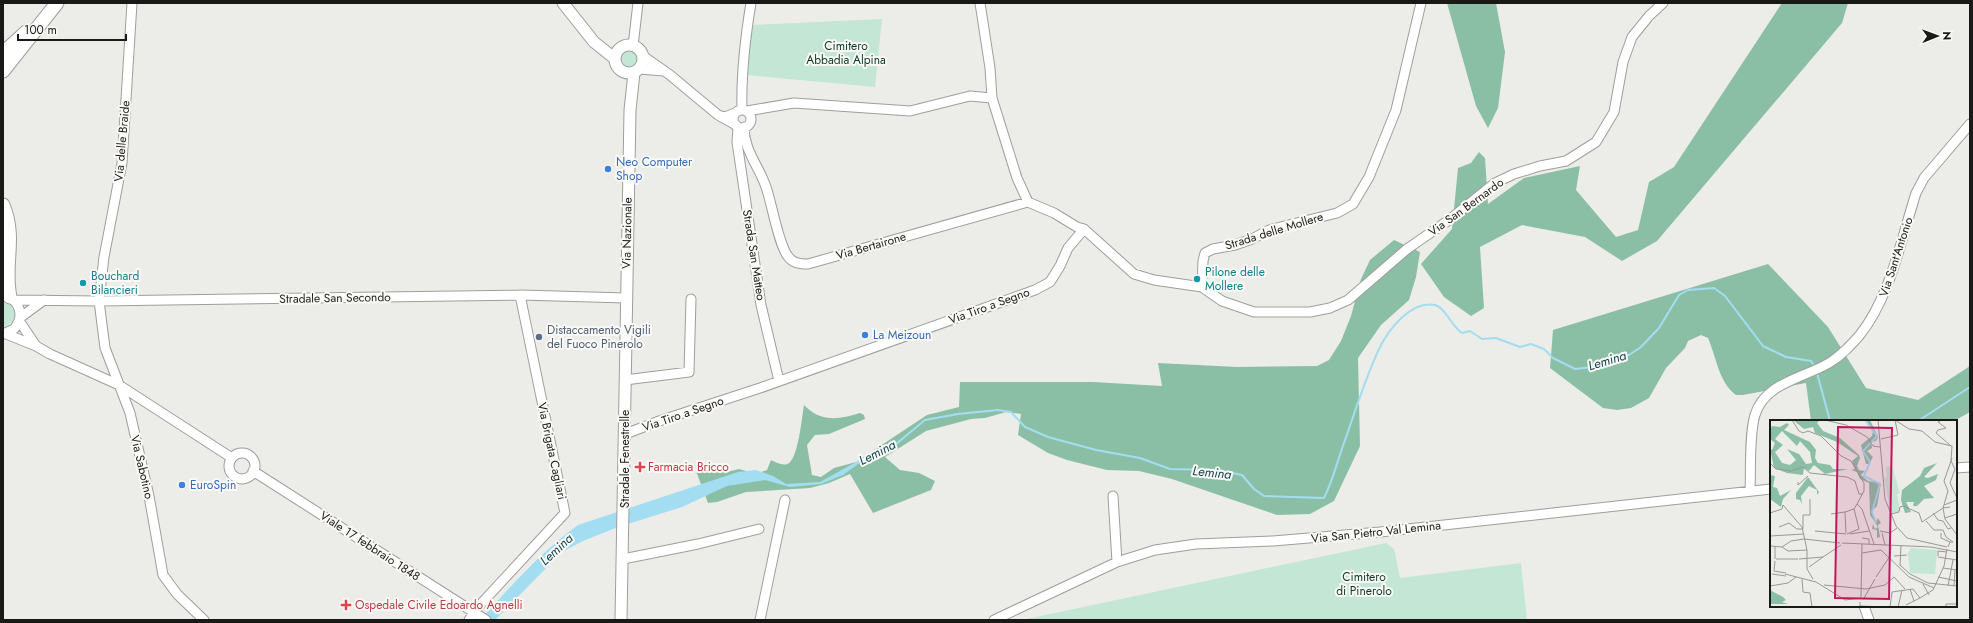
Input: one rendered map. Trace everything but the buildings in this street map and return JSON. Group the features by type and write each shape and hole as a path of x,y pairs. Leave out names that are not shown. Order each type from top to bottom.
{"highway":[{"path":"3,81 48,3"},
{"path":"3,60 57,3"},
{"path":"3,53 29,34"},
{"path":"3,71 29,34"},
{"path":"3,205 10,225 11,237 7,293"}],"main road":[{"path":"563,3 594,42 616,54 627,45 634,46 638,48 643,56"},
{"name":"Via Nazionale","path":"616,54 616,66 622,72 631,95"},
{"name":"Via Nazionale","path":"626,298 631,95 637,71 643,61 643,56"},
{"path":"622,72 637,71"},
{"name":"Stradale Fenestrelle","path":"622,620 626,298"}],"street":[{"name":"Via delle Braide","path":"99,301 104,257 122,163 132,3"},
{"path":"634,46 638,3"},
{"path":"739,126 733,119 741,111 741,84 744,47 751,3"},
{"path":"980,3 990,68 992,98 1017,178 1028,202 1054,212 1077,227 1084,229 1134,274 1154,280 1202,287"},
{"name":"Strada delle Mollere","path":"1202,287 1205,253 1213,249 1235,245 1252,239 1269,230 1337,213 1353,204 1369,177 1396,110 1421,3"},
{"name":"Via San Bernardo","path":"1202,287 1222,301 1254,312 1310,312 1330,308 1348,300 1406,250 1449,220 1495,183 1534,168 1566,161 1596,142 1614,112 1623,62 1632,37 1649,16 1663,3"},
{"path":"643,56 718,115 739,126 748,125 751,120 741,111"},
{"path":"637,71 664,71"},
{"path":"718,115 724,117 741,111 794,103 910,111 970,96 992,98"},
{"name":"Via Sant'Antonio","path":"1750,491 1755,415 1759,406 1768,394 1781,385 1830,363 1860,336 1882,302 1916,193 1924,178 1970,124"},
{"name":"Via Bertairone","path":"739,126 750,156 766,185 786,253 796,263 808,264 1028,202"},
{"name":"Strada San Matteo","path":"739,126 737,142 761,304 780,382"},
{"name":"Via Tiro a Segno","path":"625,434 662,420 780,382 1035,290 1050,282 1060,266 1068,248 1084,229"},
{"name":"Stradale San Secondo","path":"7,293 44,300 99,301 520,296 626,298"},
{"path":"7,293 18,305 20,319 36,346"},
{"name":"Via Brigata Cagliari","path":"477,617 565,513 520,296"},
{"path":"4,334 14,330 20,319 44,300"},
{"path":"625,380 689,372 691,300"},
{"name":"Via Sabotino","path":"99,301 105,348 130,413 149,496 163,575 177,594 204,620"},
{"path":"4,334 36,346 50,354 119,385 232,458"},
{"path":"239,453 247,454 253,459 253,471 245,478 234,475 230,468 232,458 239,453"},
{"path":"1957,468 1970,467"},
{"name":"Viale 17 febbraio 1848","path":"253,471 477,617"},
{"name":"Via San Pietro Val Lemina","path":"994,620 1117,562 1155,550 1196,544 1332,537 1770,489"},
{"path":"1113,496 1117,562"},
{"path":"760,620 784,500"},
{"path":"623,559 698,544 759,529"},
{"path":"1864,607 1869,620"}],"green space":[{"path":"1447,3 1496,3 1505,52 1498,108 1488,128 1476,106"},
{"path":"1782,3 1848,3 1842,23 1657,241 1622,261 1585,237 1522,225 1480,247 1484,308 1471,316 1444,297 1421,264 1452,229 1458,168 1471,163 1479,152 1485,158 1488,204 1524,178 1580,166 1576,190 1616,237 1638,230 1649,182 1674,167"},
{"name":"Cimitero Abbadia Alpina","path":"882,19 875,87 747,75 752,25"},
{"path":"629,50 636,53 639,60 636,67 629,70 622,67 619,60 622,53"},
{"path":"1394,240 1420,252 1416,277 1409,300 1381,325 1358,358 1360,446 1334,501 1310,514 1277,515 1172,479 1139,471 1107,470 1067,460 1048,453 1018,435 1021,414 1006,412 985,418 971,419 926,431 885,457 900,470 919,473 935,481 931,490 873,513 850,474 829,483 810,488 746,492 717,502 708,503 696,471 716,470 727,472 739,469 756,474 767,470 771,460 781,464 787,464 791,461 797,447 804,405 810,411 823,417 837,418 860,413 864,415 865,419 829,434 815,435 807,445 812,475 821,477 834,468 856,462 927,415 959,407 960,382 1093,382 1162,386 1158,363 1237,367 1317,366 1329,360 1341,341 1351,316 1361,279 1370,260"},
{"path":"1768,264 1828,327 1866,388 1918,400 1970,366 1970,412 1956,420 1811,420 1806,383 1736,395 1730,390 1722,376 1708,338 1701,335 1688,341 1685,348 1666,368 1649,398 1631,408 1617,410 1603,408 1550,368 1553,330"},
{"path":"3,302 12,306 15,314 13,322 3,328"},
{"name":"Cimitero di Pinerolo","path":"1386,543 1394,549 1400,578 1521,563 1527,620 1022,620"}],"water":[{"path":"876,451 843,475 821,484 790,487 765,480 727,486 682,507 618,527 583,541 562,552 495,620 480,620 551,546 578,525 738,472 756,470 773,476 786,484 820,482"}],"waterway":[{"name":"Lemina","path":"876,451 896,444 925,420 958,414 998,410 1011,412 1025,427 1048,437 1096,450 1140,458 1170,469 1217,470 1242,475 1254,489 1264,496 1324,498 1374,360 1383,341 1401,318 1417,307 1426,305 1435,305 1442,309 1462,333 1470,331 1482,339 1496,338 1520,347 1531,344 1544,349 1553,358 1575,369 1593,367 1629,355 1641,347 1659,328 1679,295 1688,290 1714,288 1725,296 1763,346 1786,357 1811,361 1815,367"},
{"name":"Lemina","path":"1817,373 1830,420"},
{"name":"Lemina","path":"1920,420 1970,387"}],"place":[{"name":"Neo Computer Shop","path":"608,169"},
{"name":"Pilone delle Mollere","path":"1197,279"},
{"name":"Bouchard Bilancieri","path":"83,283"},
{"name":"La Meizoun","path":"865,335"},
{"name":"Distaccamento Vigili del Fuoco Pinerolo","path":"539,337"},
{"name":"Farmacia Bricco","path":"640,467"},
{"name":"EuroSpin","path":"182,485"},
{"name":"Ospedale Civile Edoardo Agnelli","path":"346,605"}]}
